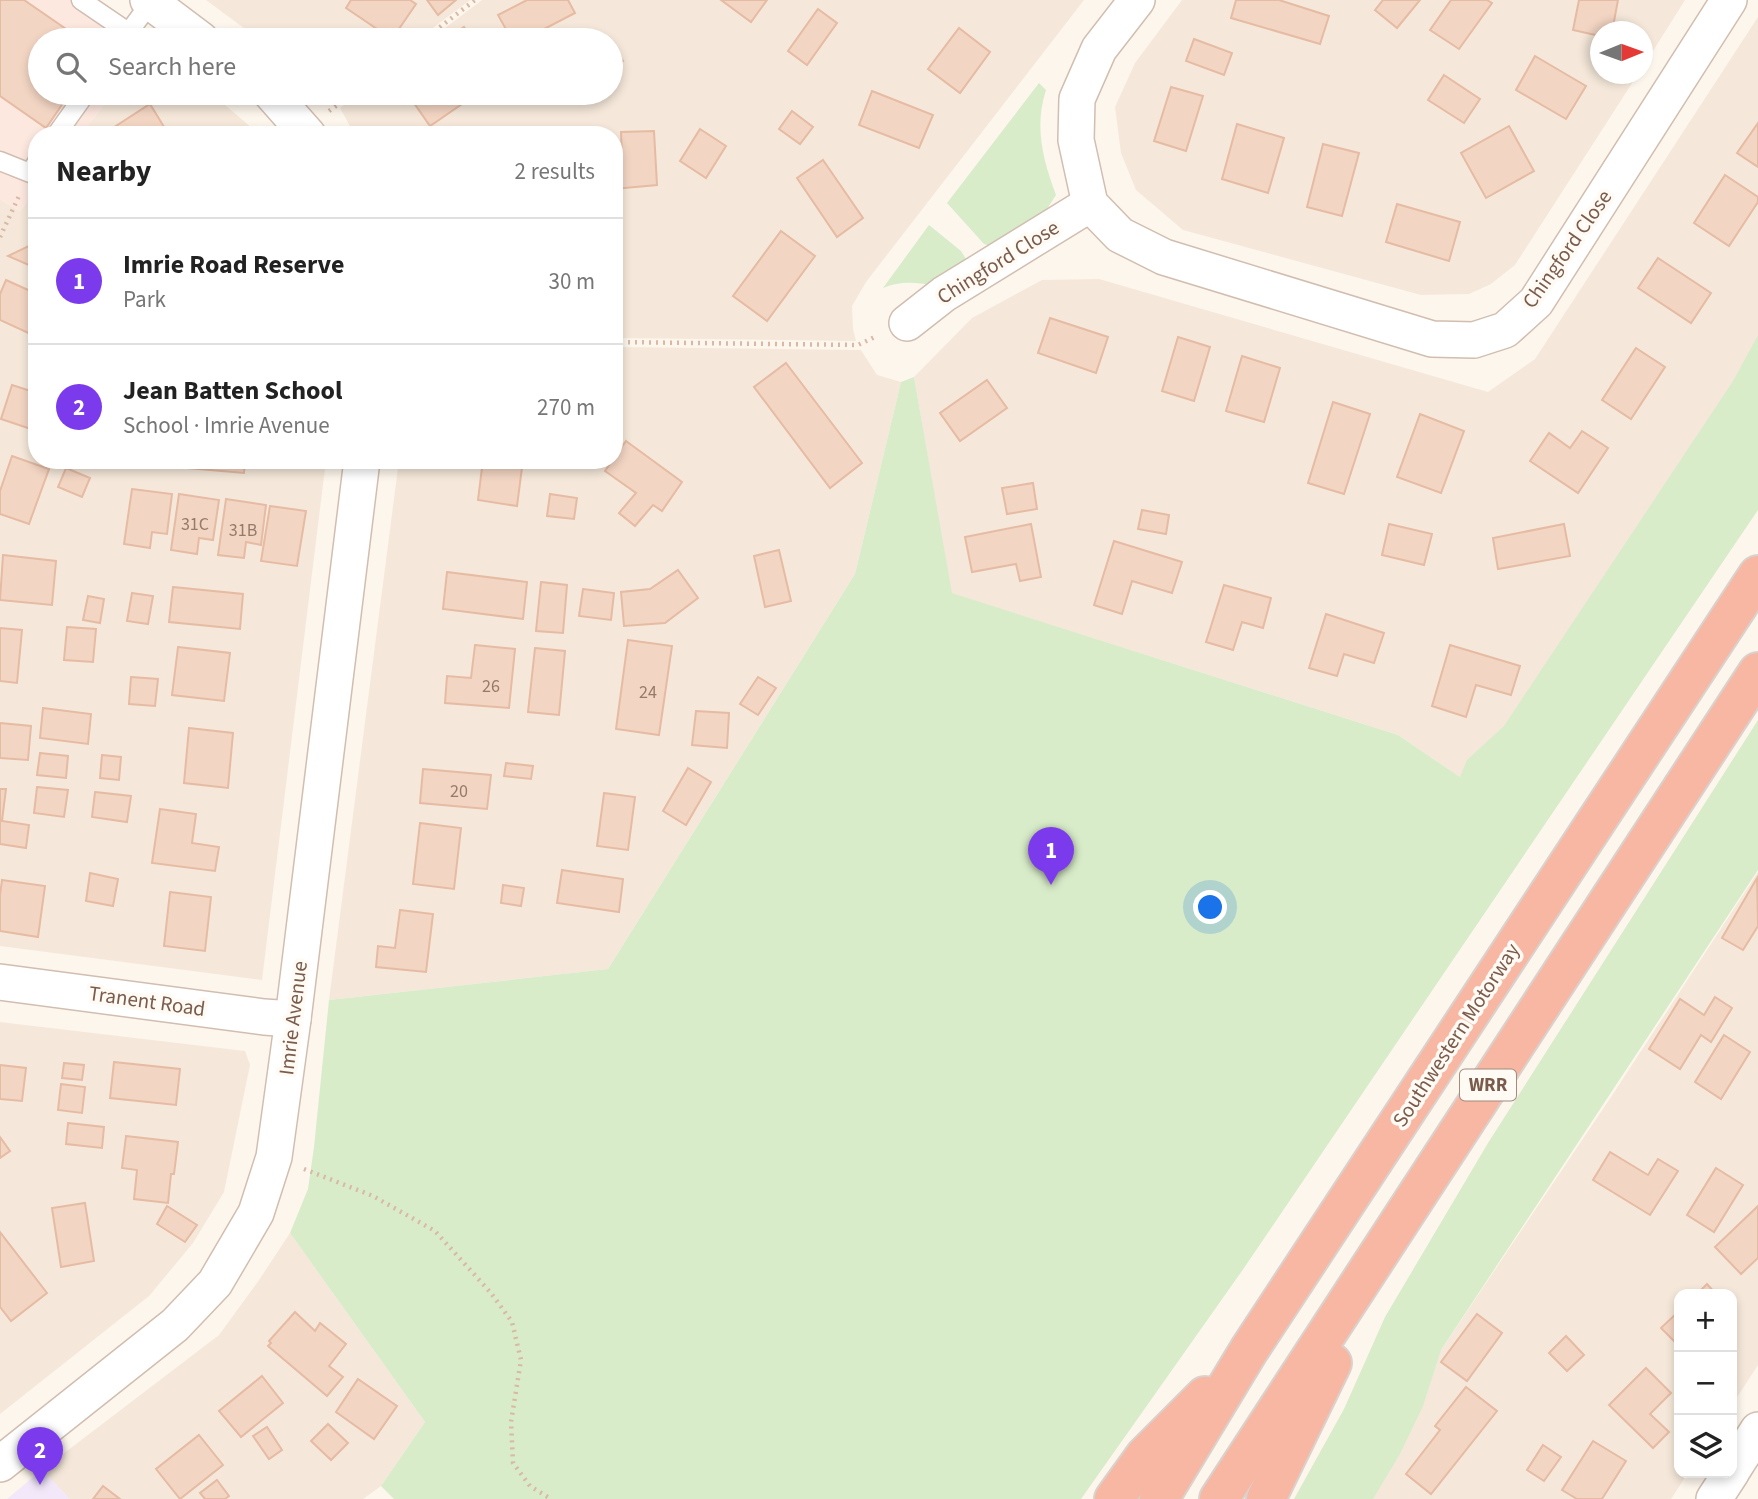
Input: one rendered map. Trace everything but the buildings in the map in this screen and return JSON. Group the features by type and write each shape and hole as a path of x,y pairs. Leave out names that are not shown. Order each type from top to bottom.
{"highway":[{"name":"Southwestern Motorway","path":"1159,1499 1249,1350 1758,575"},
{"name":"WRR","path":"1219,1499 1758,672"},
{"path":"1266,1499 1403,1217"},
{"path":"1114,1499 1145,1456 1249,1350"}],"street":[{"path":"1090,204 1076,140 1077,99 1099,49 1136,0"},
{"name":"Chingford Close","path":"907,323 944,295 1090,204 1120,235 1164,257 1432,339 1474,340 1505,330 1536,302 1730,0"},
{"path":"149,1 185,28"},
{"path":"282,105 300,126"},
{"name":"Imrie Avenue","path":"0,1464 175,1325 215,1283 256,1213 274,1157 361,469"},
{"name":"Tranent Road","path":"0,982 293,1019"},
{"path":"1737,1463 1758,1430"},
{"path":"1714,1499 1727,1478"}],"lane":[{"path":"81,0 116,28"},
{"path":"131,28 149,1"},
{"path":"62,126 77,105"},
{"path":"0,161 28,166"}],"path":[{"path":"439,28 475,0"},
{"path":"0,237 28,178"},
{"path":"623,342 859,345 907,323"},
{"path":"274,1157 373,1196 435,1231 491,1293 512,1322 521,1360 511,1422 513,1464 530,1486 551,1499"}],"shaded area":[{"path":"0,0 94,0 133,28 28,28 28,105 104,105 87,126 28,126 28,201 20,211 0,199"},
{"path":"206,0 470,0 433,28 244,28"},
{"path":"482,0 1084,0 866,282 852,306 856,341 623,338 623,126 350,126 340,108 344,105 623,105 623,28 445,28"},
{"path":"1182,0 1685,0 1653,51 1653,21 1590,21 1590,84 1632,84 1515,265 1491,284 1469,294 1421,295 1183,230 1136,190 1121,153 1115,107 1135,63"},
{"path":"1758,17 1758,378 1494,800 1398,735 951,593 914,377 972,318 1042,280 1099,279 1488,392 1535,359"},
{"path":"104,105 225,105 250,126 87,126"},
{"path":"0,199 20,211 28,201 28,469 325,469 262,980 0,946"},
{"path":"623,347 861,350 877,375 901,382 855,574 608,969 329,1000 398,469 623,469"},
{"path":"1758,872 1758,1365 1737,1397 1737,1289 1674,1289 1674,1478 1685,1478 1671,1499 1341,1499 1611,1097"},
{"path":"0,1022 245,1051 250,1065 224,1192 193,1243 149,1296 0,1414"},
{"path":"290,1233 425,1422 381,1486 363,1499 70,1499 42,1470 219,1335"},
{"path":"42,1470 70,1499 7,1499"}],"green space":[{"path":"1039,83 1046,90 1040,130 1047,169 1056,195 1045,212 994,247 984,244 947,203"},
{"path":"929,225 961,251 969,264 938,286 903,283 883,288"},
{"path":"1758,335 1758,510 1244,1268 1081,1499 394,1499 381,1486 425,1422 290,1233 308,1189 329,1000 608,969 855,574 901,382 914,377 952,593 1398,735 1460,777 1467,760 1504,726 1733,381"},
{"path":"1758,720 1758,870 1441,1350 1423,1406 1400,1454 1373,1499 1294,1499 1344,1409 1385,1317 1488,1143"}],"place":[{"name":"Imrie Road Reserve","path":"1051,885"},
{"name":"Jean Batten School","path":"40,1485"}]}
